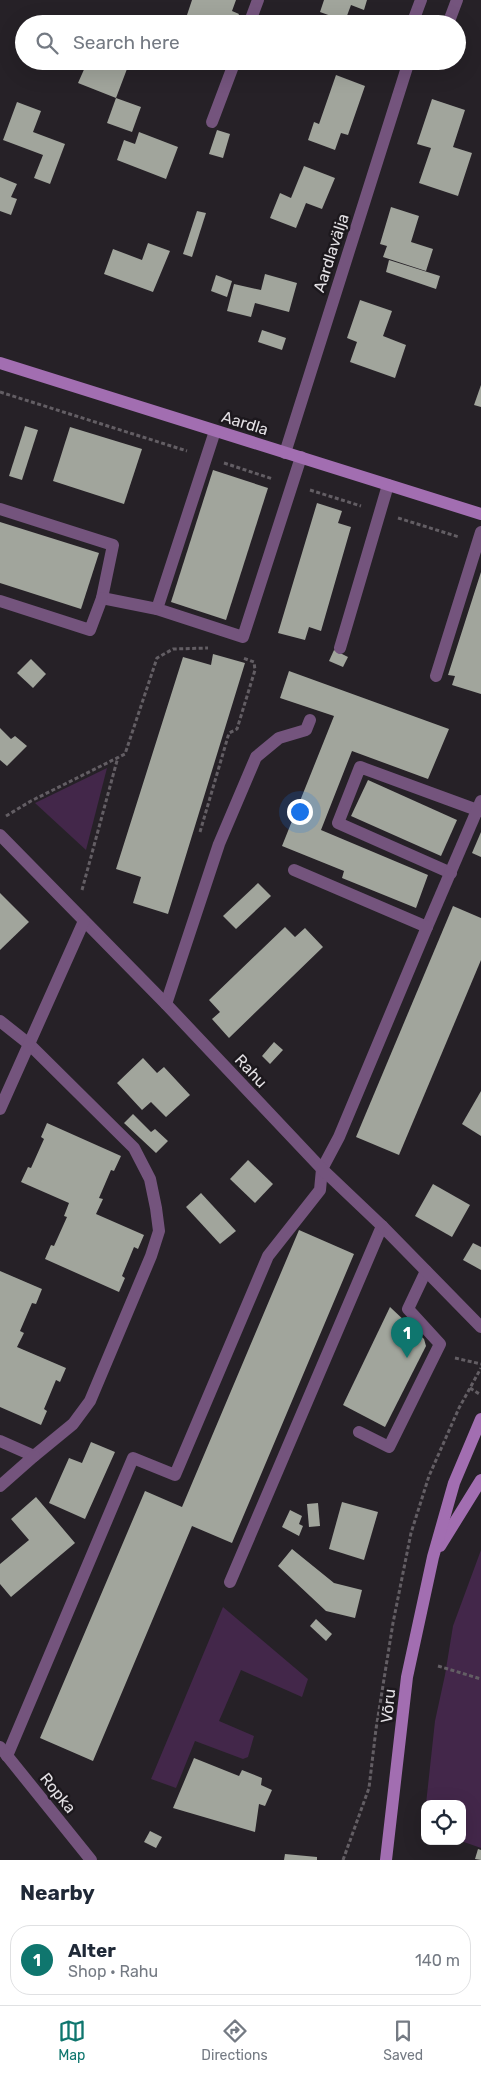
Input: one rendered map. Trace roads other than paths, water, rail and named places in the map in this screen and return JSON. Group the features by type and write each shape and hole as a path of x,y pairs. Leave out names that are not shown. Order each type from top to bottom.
{"main road":[{"name":"Aardla","path":"0,363 481,514"},
{"name":"Võru","path":"386,1860 407,1677 433,1557 454,1483 481,1419"},
{"name":"Võru","path":"433,1557 481,1480"}],"street":[{"path":"252,15 258,0"},
{"path":"415,15 421,0"},
{"path":"451,15 457,0"},
{"path":"212,122 232,70"},
{"name":"Aardlavälja","path":"285,452 407,70"},
{"path":"157,609 215,431"},
{"path":"102,598 157,609 243,637 301,457"},
{"path":"340,648 388,485"},
{"path":"0,509 113,545 102,598 90,630 0,601"},
{"path":"436,676 479,538"},
{"path":"166,1004 219,844 256,757 279,738 306,730 310,720"},
{"path":"3,1751 133,1458 175,1475 268,1256 320,1190 322,1169 339,1137 479,806 360,767 338,823 450,873"},
{"name":"Rahu","path":"0,835 166,1004 322,1169 382,1226 481,1328"},
{"path":"294,870 427,927"},
{"path":"0,1109 84,921"},
{"path":"0,1021 29,1044 134,1148 150,1179 159,1231 151,1256 90,1401 73,1424 0,1486"},
{"path":"230,1582 382,1226"},
{"path":"359,1432 389,1447 436,1354 440,1344 408,1309 426,1271"},
{"path":"0,1441 34,1456"},
{"name":"Ropka","path":"3,1751 91,1860"}],"place":[{"name":"Alter","path":"407,1358"}]}
